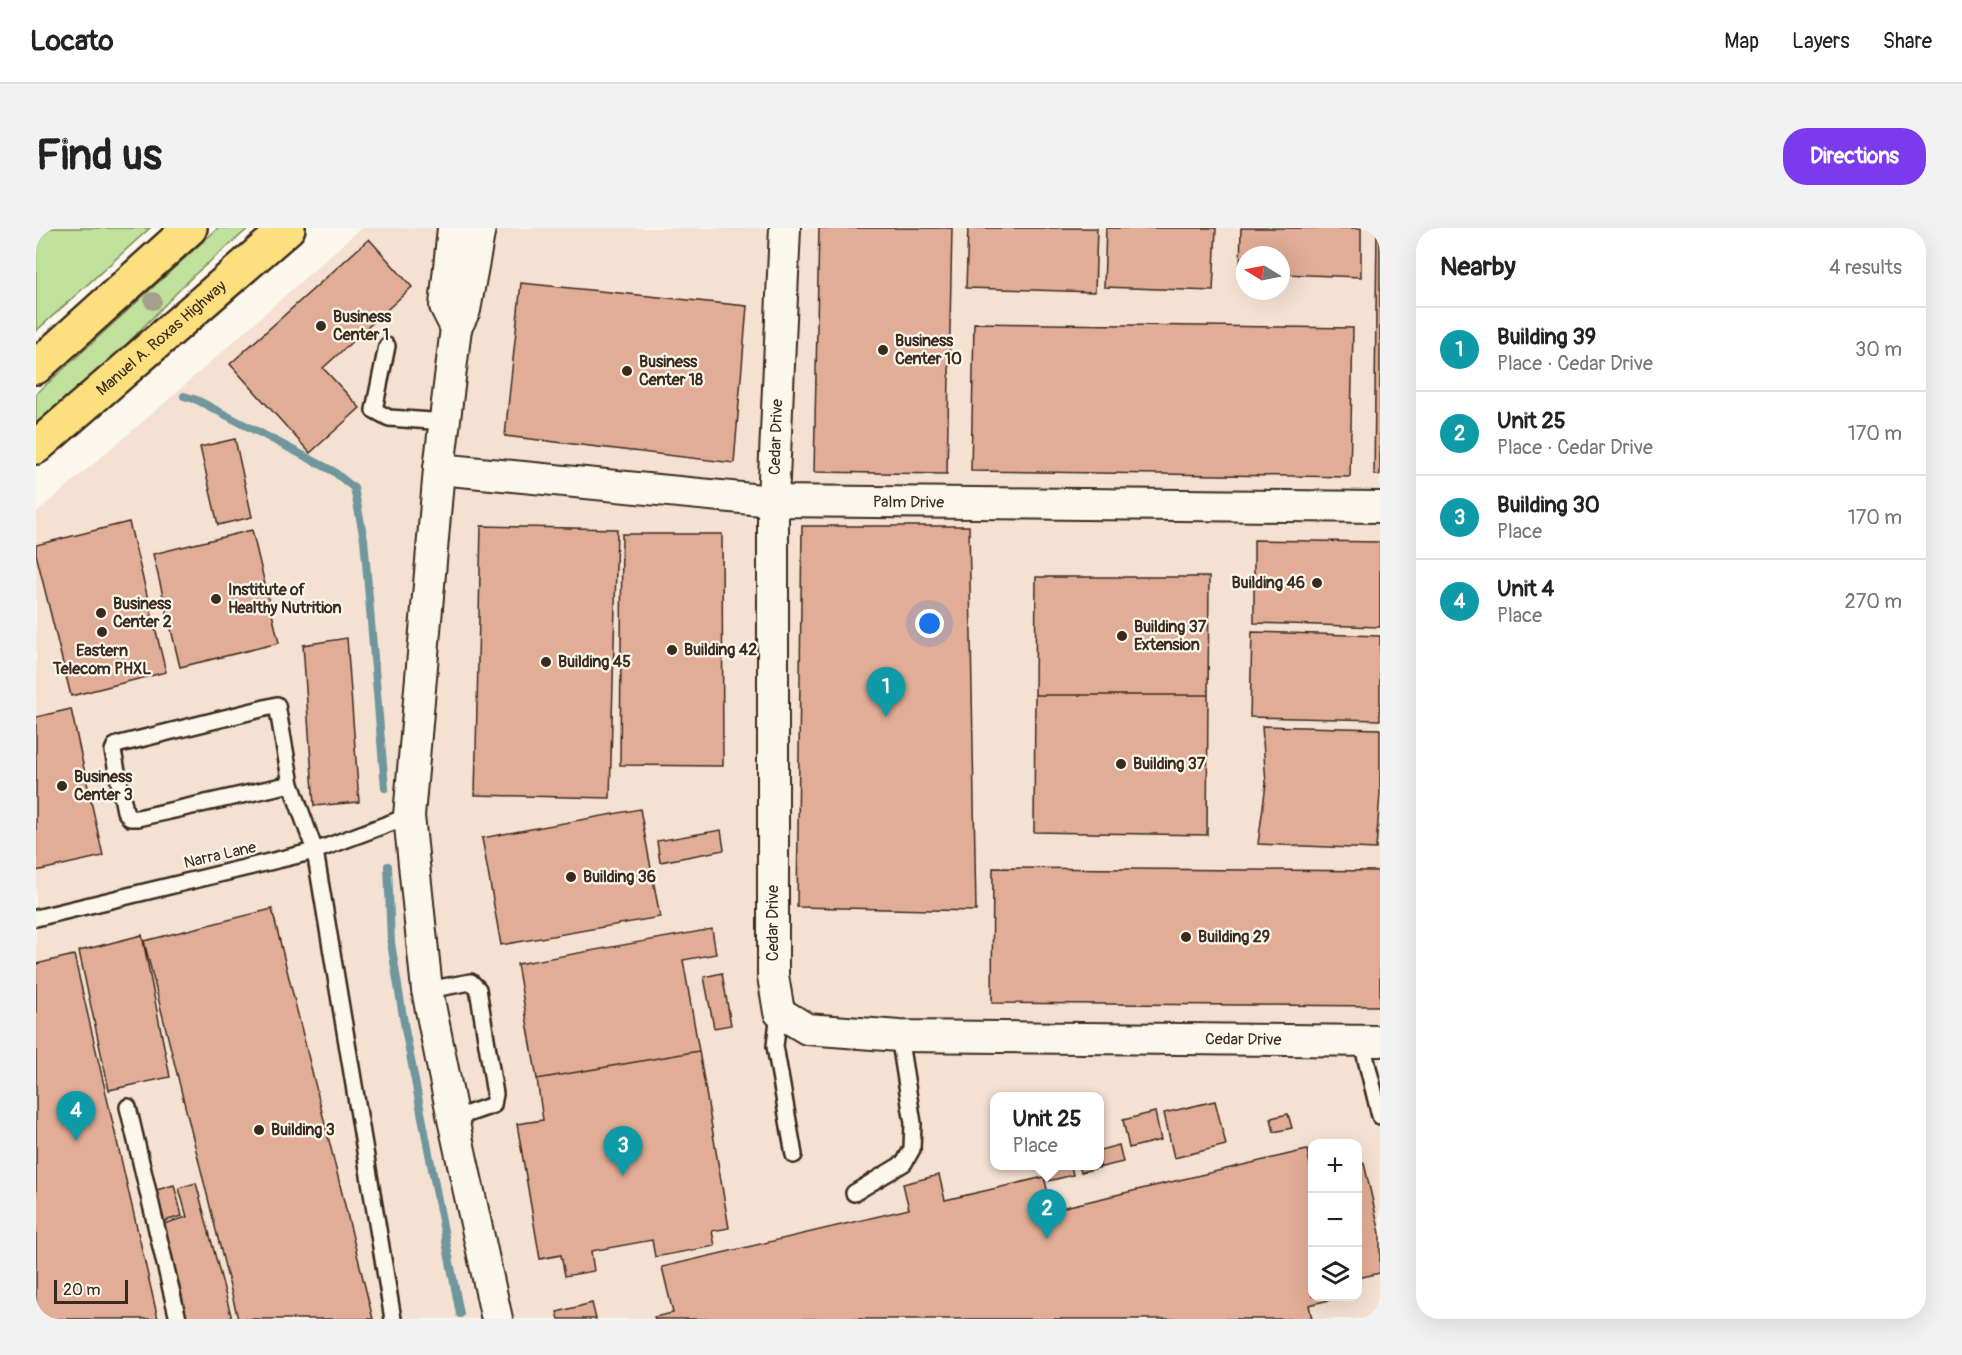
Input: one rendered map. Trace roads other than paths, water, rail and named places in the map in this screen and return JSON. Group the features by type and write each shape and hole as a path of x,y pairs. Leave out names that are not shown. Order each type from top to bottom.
{"main road":[{"path":"36,367 190,228"},
{"name":"Manuel A. Roxas Highway","path":"36,447 288,228"}],"street":[{"path":"453,228 445,306 456,328"},
{"path":"480,228 465,310 456,328 439,469 409,816 427,990 497,1319"},
{"name":"Cedar Drive","path":"785,228 773,501 772,976 779,1012 807,1029 899,1036 1370,1040"},
{"name":"Palm Drive","path":"439,469 773,501 1380,507"}],"lane":[{"path":"387,346 374,410 388,418 446,422"},
{"path":"291,784 130,818 125,811 112,751 120,744 277,705 291,784 315,851 393,1319"},
{"name":"Narra Lane","path":"36,918 315,851 409,816"},
{"path":"427,990 471,982 478,989 495,1094 493,1106 453,1119"},
{"path":"779,1012 775,1046 794,1155"},
{"path":"854,1193 904,1163 912,1149 913,1123 899,1036"},
{"path":"1370,1040 1380,1116"},
{"path":"128,1107 178,1319"}],"waterway":[{"path":"184,396 197,400 333,471 354,488 364,539 385,788"},
{"path":"388,866 391,943 405,1029 460,1314"}],"place":[{"name":"Business Center 1","path":"321,326"},
{"name":"Business Center 10","path":"883,350"},
{"name":"Business Center 18","path":"627,371"},
{"name":"Building 46","path":"1317,583"},
{"name":"Institute of Healthy Nutrition","path":"216,599"},
{"name":"Business Center 2","path":"101,613"},
{"name":"Eastern Telecom PHXL","path":"102,632"},
{"name":"Building 37 Extension","path":"1122,636"},
{"name":"Building 42","path":"672,650"},
{"name":"Building 45","path":"546,662"},
{"name":"Building 39","path":"886,717"},
{"name":"Building 37","path":"1121,764"},
{"name":"Business Center 3","path":"62,786"},
{"name":"Building 36","path":"571,877"},
{"name":"Building 29","path":"1186,937"},
{"name":"Building 3","path":"259,1130"},
{"name":"Unit 4","path":"76,1141"},
{"name":"Building 30","path":"623,1176"},
{"name":"Unit 25","path":"1047,1239"}]}
